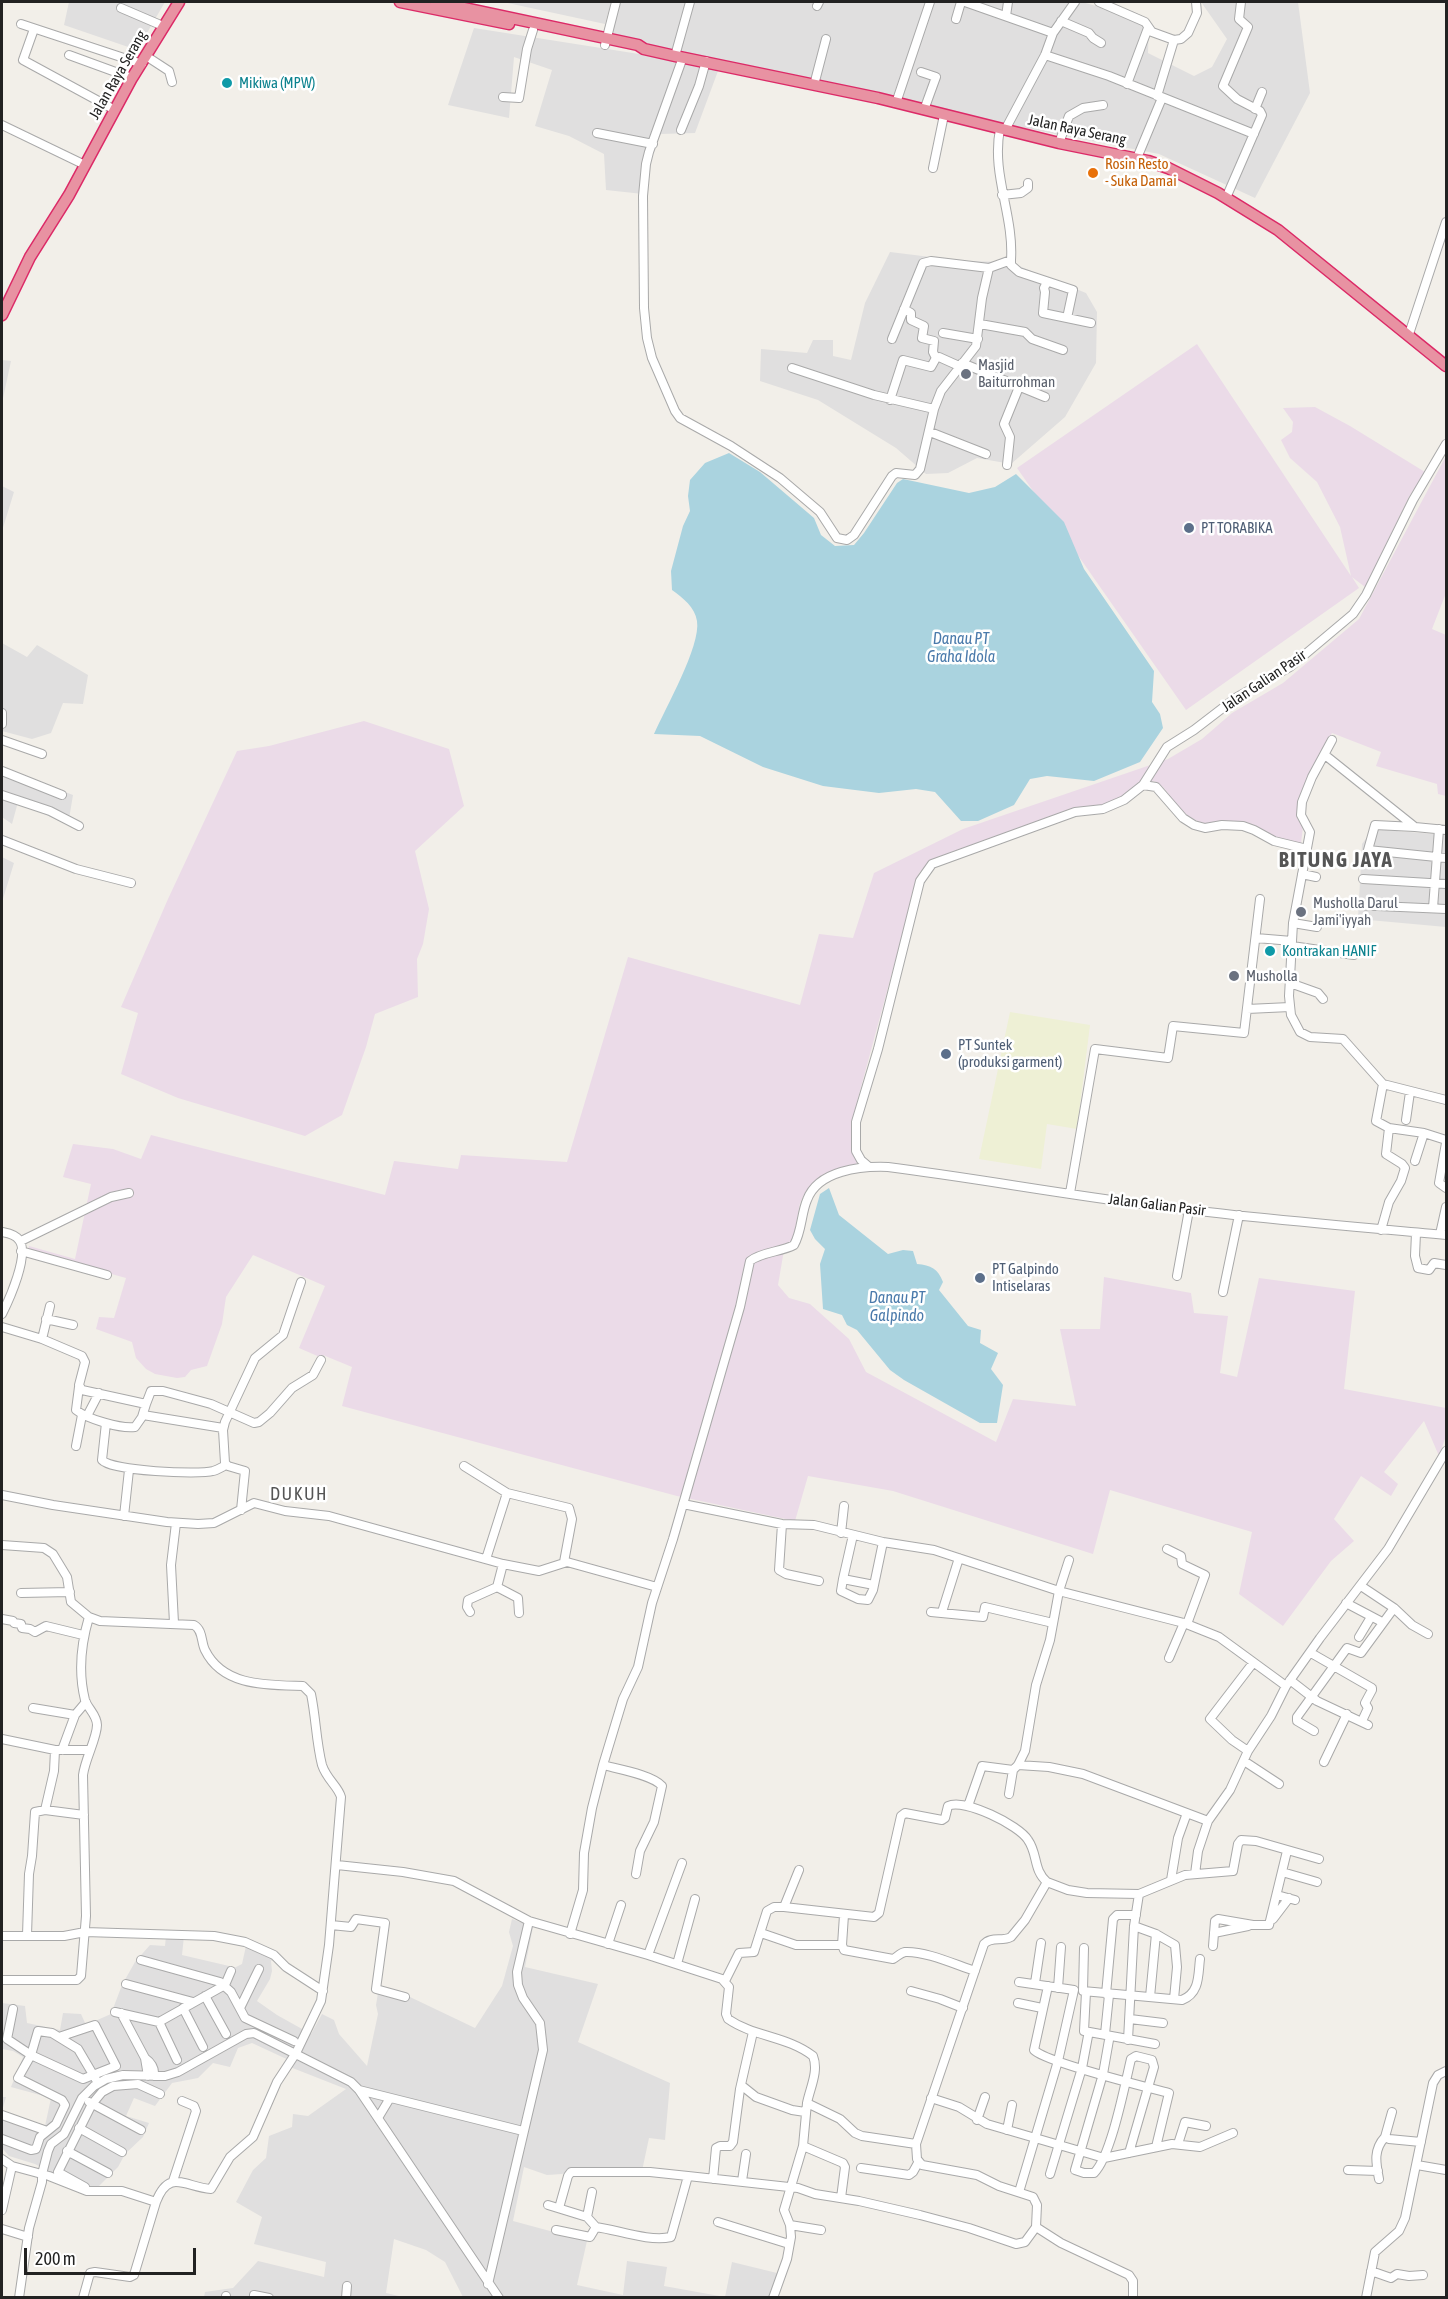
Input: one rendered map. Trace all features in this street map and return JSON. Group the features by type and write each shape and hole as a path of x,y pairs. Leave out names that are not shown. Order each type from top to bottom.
{"highway":[{"name":"Jalan Raya Serang","path":"2,313 30,257 85,165 132,78 179,2"},
{"name":"Jalan Raya Serang","path":"400,2 437,4 638,51 645,49 706,61 896,103 1059,143 1137,158 1168,168 1226,198 1278,230 1446,366"},
{"name":"Jalan Raya Serang","path":"437,4 533,30 606,42"}],"street":[{"path":"606,42 616,2"},
{"path":"690,2 679,57 646,164 644,189 645,316 652,358 680,418 731,446 780,478 820,512 835,535 847,540 854,535 892,476 896,473 917,474 922,463 934,409 942,390 973,351 978,339 982,298 989,268"},
{"path":"896,103 930,2"},
{"path":"956,19 966,2 1053,33"},
{"path":"1006,16 1008,2"},
{"path":"1067,318 1073,291 1019,272 1011,265 1012,234 1002,195 997,153 1002,129 1045,55 1053,33 1075,2"},
{"path":"1098,2 1141,20 1152,32 1174,40 1181,39 1188,33 1197,13 1193,3"},
{"path":"1226,198 1262,115 1222,86 1248,27 1239,20 1241,2"},
{"path":"121,8 163,26"},
{"path":"1061,21 1089,33 1092,38 1101,43"},
{"path":"21,24 144,60 169,71 172,82"},
{"path":"1127,84 1148,28"},
{"path":"34,29 23,60 115,110"},
{"path":"503,97 519,98 527,49 533,30"},
{"path":"814,85 826,39"},
{"path":"1137,158 1160,97 1174,40"},
{"path":"69,55 132,78"},
{"path":"1045,55 1127,84 1254,134"},
{"path":"681,130 699,86 706,61"},
{"path":"921,72 936,77 924,110"},
{"path":"1255,109 1262,92"},
{"path":"1059,143 1069,116 1083,108 1103,105"},
{"path":"933,168 944,115"},
{"path":"2,125 85,165"},
{"path":"597,133 652,144"},
{"path":"1002,195 1023,193 1028,188 1028,183"},
{"path":"1409,334 1446,222"},
{"path":"892,339 923,263 931,261 989,268 1011,260"},
{"path":"1047,282 1044,288 1042,313 1091,323"},
{"path":"904,309 912,313 911,320 924,326 922,338 934,341 933,352 936,358 961,364 1045,397"},
{"path":"980,324 1025,332 1032,339 1063,350"},
{"path":"943,333 978,339"},
{"path":"890,400 903,360 932,367 936,358"},
{"path":"792,368 890,400 934,409"},
{"path":"1007,465 1010,437 1004,424 1019,387"},
{"path":"930,432 986,454"},
{"name":"Jalan Galian Pasir","path":"1143,785 1167,747 1204,723 1237,697 1290,667 1353,614 1366,595 1413,500 1446,444"},
{"path":"2,713 2,724"},
{"path":"2,740 42,754"},
{"path":"1332,740 1303,796 1301,815 1310,830 1293,922 1291,1015 1300,1032 1310,1037 1344,1039 1383,1084 1446,1100"},
{"path":"1324,755 1415,827"},
{"path":"2,771 62,795"},
{"path":"868,1166 856,1151 856,1122 879,1049 920,881 927,867 1075,812 1103,809 1124,800 1143,785 1156,787 1183,818 1199,827 1243,826 1274,841 1307,849"},
{"path":"2,795 50,811 79,826"},
{"path":"1433,908 1437,857 1443,829 1375,825 1368,850 1437,857 1446,858"},
{"path":"2,840 76,869 131,883"},
{"path":"1302,874 1316,877"},
{"path":"1363,879 1446,884"},
{"path":"1070,1193 1095,1049 1168,1058 1173,1026 1244,1033 1260,899"},
{"path":"1355,905 1446,909"},
{"path":"1293,922 1317,927"},
{"path":"1256,938 1354,955"},
{"path":"1290,983 1310,989 1323,999"},
{"path":"1247,1009 1290,1007"},
{"path":"1383,1084 1376,1121 1389,1128 1424,1133 1446,1142 1438,1183 1446,1188"},
{"path":"1406,1120 1410,1092"},
{"path":"1382,1230 1389,1202 1401,1181 1405,1168 1386,1154 1389,1128"},
{"path":"1415,1161 1424,1133"},
{"name":"Jalan Galian Pasir","path":"683,1503 740,1307 750,1261 758,1256 794,1245 807,1199 823,1180 839,1173 868,1166 966,1176 1189,1210 1443,1234"},
{"path":"21,1241 111,1197 129,1193"},
{"path":"1443,1234 1446,1207"},
{"path":"1177,1276 1189,1210"},
{"path":"1223,1292 1239,1215"},
{"path":"2,1232 11,1234 21,1241"},
{"path":"1416,1233 1414,1256 1419,1268 1429,1270 1434,1263 1446,1265"},
{"path":"2,1314 19,1272 21,1241"},
{"path":"21,1251 106,1275"},
{"path":"226,1465 223,1428 255,1358 283,1335 301,1282"},
{"path":"42,1339 50,1306"},
{"path":"46,1319 73,1325"},
{"path":"2,1327 42,1339 84,1358 86,1362 75,1407 85,1416 133,1428 143,1415 148,1395 154,1390 203,1401 250,1421 259,1422 292,1388 313,1375 321,1360"},
{"path":"79,1388 146,1404"},
{"path":"76,1446 85,1416 99,1393"},
{"path":"143,1415 223,1428"},
{"path":"106,1423 102,1460 107,1465 129,1470 210,1472 226,1465 245,1471 241,1509"},
{"path":"1195,1874 1198,1851 1208,1821 1230,1790 1248,1751 1271,1716 1288,1683 1361,1586 1411,1514 1446,1451"},
{"path":"464,1466 507,1493 569,1508 572,1519 564,1562"},
{"path":"124,1516 129,1470"},
{"path":"486,1559 507,1493"},
{"path":"2,1495 124,1516 176,1523 207,1524 254,1503 285,1511 329,1516 503,1564 539,1571 564,1562 578,1564 657,1587"},
{"path":"570,1934 583,1890 584,1853 603,1765 623,1699 638,1667 657,1587 683,1503 782,1524 814,1525 883,1542 934,1550 1059,1591 1185,1624 1219,1636 1253,1663 1312,1698 1365,1723 1368,1708 1365,1703 1372,1689 1311,1653"},
{"path":"841,1533 843,1506"},
{"path":"174,1623 171,1564 176,1523"},
{"path":"782,1524 779,1570 786,1574 819,1581"},
{"path":"853,1535 841,1591 864,1601 872,1595 883,1542"},
{"path":"2,1545 49,1550 67,1576 74,1605 89,1617 100,1621 174,1623 198,1627 204,1648 224,1673 250,1682 303,1686 310,1691 315,1737 322,1765 329,1781 340,1793 337,1865 331,1925 323,1991 317,2010 296,2053 277,2082 253,2138 230,2157 211,2188 173,2181"},
{"path":"1167,1549 1181,1557 1182,1564 1205,1575 1169,1658"},
{"path":"942,1612 959,1558"},
{"path":"1009,1794 1016,1768 1025,1750 1036,1685 1069,1560"},
{"path":"470,1612 467,1606 468,1600 496,1587 503,1564"},
{"path":"843,1579 874,1585"},
{"path":"1361,1586 1394,1608 1412,1625 1428,1634"},
{"path":"496,1587 518,1598 519,1613"},
{"path":"21,1593 70,1592"},
{"path":"1346,1604 1382,1622"},
{"path":"931,1611 983,1617 985,1607 1053,1623"},
{"path":"1314,1731 1296,1718 1347,1648 1361,1653 1394,1608"},
{"path":"2,1980 80,1979 83,1971 86,1916 83,1775 88,1750 97,1725 96,1717 86,1702 80,1669 83,1635 89,1617"},
{"path":"1359,1636 1371,1617"},
{"path":"2,1620 13,1621 21,1624 22,1628 35,1632 46,1626 83,1635"},
{"path":"1248,1751 1232,1740 1210,1718 1253,1663"},
{"path":"45,1810 59,1750 75,1715 86,1702"},
{"path":"33,1708 75,1715"},
{"path":"1324,1762 1347,1714"},
{"path":"2,1739 59,1750 88,1750"},
{"path":"1244,1761 1279,1784"},
{"path":"603,1765 650,1779 662,1786 657,1815 640,1851 636,1874"},
{"path":"968,1806 982,1766 1049,1767 1083,1774 1208,1821"},
{"path":"725,1981 739,1953 754,1952 767,1911 774,1907 869,1918 879,1913 905,1813 942,1820 950,1804 958,1803 995,1817 1026,1836 1033,1852 1036,1869 1047,1882 1068,1890 1087,1893 1138,1894 1172,1880 1195,1874 1233,1871 1238,1844 1241,1840 1256,1841 1319,1859"},
{"path":"27,1935 29,1874 35,1812 45,1810 84,1815"},
{"path":"1172,1880 1178,1838 1187,1813"},
{"path":"1271,1921 1287,1851"},
{"path":"648,1955 682,1863"},
{"path":"337,1865 403,1872 454,1881 529,1921 648,1955 725,1981 729,1987 726,2014 728,2019 753,2032 778,2038 813,2056 814,2074 806,2108 803,2146 784,2210 790,2225 789,2244 773,2298"},
{"path":"784,1907 799,1870"},
{"path":"1282,1872 1317,1882"},
{"path":"861,2168 909,2175 913,2172 918,2163 916,2144 986,1941 1011,1937 1025,1920 1047,1882"},
{"path":"1128,2040 1134,1926 1138,1894"},
{"path":"1212,1946 1215,1921 1218,1919 1268,1926 1292,1899 1277,1895"},
{"path":"677,1964 695,1899"},
{"path":"608,1944 621,1905"},
{"path":"844,1915 842,1945 844,1950 893,1959 904,1952 927,1956 975,1971"},
{"path":"1129,2153 1154,2067 1152,2060 1133,2056 1104,2158 1094,2173 1078,2172 1075,2167 1103,2074 1113,1919 1117,1915 1136,1915"},
{"path":"331,1925 351,1927 356,1919 385,1923 376,1989 405,1997"},
{"path":"488,2284 543,2050 540,2023 523,1998 518,1985 517,1972 529,1921"},
{"path":"1214,1933 1253,1925"},
{"path":"1134,1926 1156,1934 1175,1945 1177,1967 1174,1999"},
{"path":"2,1936 64,1936 85,1932 194,1934 245,1942 274,1955 323,1991"},
{"path":"761,1933 796,1945 842,1945"},
{"path":"1150,1997 1156,1934"},
{"path":"1035,1983 1041,1943"},
{"path":"1059,1988 1061,1947"},
{"path":"1084,1948 1083,1991 1086,1992 1084,2031 1155,2044"},
{"path":"1086,1992 1174,1999 1189,1997 1196,1989 1200,1959"},
{"path":"141,1960 225,1985 245,2018 294,2042"},
{"path":"240,2008 259,1969"},
{"path":"151,2076 154,2070 150,2062 145,2058 118,2012 159,2022 225,1985 231,1971"},
{"path":"1019,1982 1074,1990 1058,2061 1019,2192"},
{"path":"126,1984 193,2002"},
{"path":"1048,1986 1034,2050 1039,2055 1169,2093 1156,2147"},
{"path":"911,1991 963,2008"},
{"path":"205,1996 226,2034"},
{"path":"1018,2003 1042,2008"},
{"path":"183,2008 204,2047"},
{"path":"13,2009 8,2039 31,2055 83,2079 114,2068 116,2063 95,2025 58,2037"},
{"path":"1130,2019 1163,2023"},
{"path":"159,2022 177,2060"},
{"path":"2,2139 31,2150 36,2149 40,2137 56,2124 65,2105 62,2100 18,2079 31,2055 38,2031 52,2033 78,2049 98,2083"},
{"path":"713,2179 716,2148 730,2146 733,2142 741,2085 753,2032"},
{"path":"18,2298 33,2210 51,2144 64,2134 82,2098 98,2083 106,2079 123,2075 165,2076 178,2072 246,2034 262,2036 351,2082 359,2090 499,2298"},
{"path":"1050,2174 1082,2068 1088,2036"},
{"path":"1366,2298 1378,2249 1402,2226 1433,2083 1438,2075 1446,2071"},
{"path":"85,2187 58,2172 92,2104 102,2092 113,2086 138,2084 160,2094"},
{"path":"741,2085 756,2097 792,2110 806,2108 840,2119 862,2136 916,2144"},
{"path":"359,2090 523,2131"},
{"path":"977,2120 985,2097"},
{"path":"82,2098 141,2130"},
{"path":"378,2118 390,2098"},
{"path":"931,2098 959,2108 977,2120 1104,2158 1178,2144 1199,2147 1233,2133"},
{"path":"82,2298 90,2273 95,2271 130,2277 134,2275 159,2192 173,2181 196,2111 194,2106 182,2101"},
{"path":"1008,2130 1012,2105"},
{"path":"1348,2170 1378,2175 1377,2147 1385,2137 1392,2112"},
{"path":"2,2115 46,2131"},
{"path":"1178,2144 1185,2122 1206,2126"},
{"path":"79,2128 122,2151"},
{"path":"1385,2137 1421,2142"},
{"path":"803,2146 843,2163 845,2167 841,2198"},
{"path":"67,2151 108,2173"},
{"path":"742,2181 746,2154"},
{"path":"2,2159 12,2166 42,2174 87,2192 122,2191 156,2202"},
{"path":"560,2208 571,2172 625,2171 793,2186 814,2194 929,2217 1016,2244 1024,2242 1036,2226 1037,2209 1033,2197 977,2175 918,2163"},
{"path":"1417,2165 1446,2170"},
{"path":"2,2210 12,2166"},
{"path":"548,2205 587,2217 596,2226 627,2234 663,2239 671,2237 688,2176"},
{"path":"587,2217 592,2192"},
{"path":"718,2222 789,2244"},
{"path":"790,2225 821,2230"},
{"path":"556,2230 590,2237 596,2226"},
{"path":"1036,2226 1056,2240 1129,2275 1133,2281 1133,2298"},
{"path":"2,2229 28,2237"},
{"path":"1371,2271 1391,2278 1397,2274 1423,2275"},
{"path":"346,2298 347,2286"},
{"path":"254,2295 269,2298"}],"shaded area":[{"path":"69,2 165,2 137,50 64,25"},
{"path":"503,2 611,2 605,24"},
{"path":"618,2 1082,2 1149,21 1148,53 1194,76 1212,67 1227,39 1201,2 1298,2 1310,93 1255,198 1159,154 1014,126 608,36"},
{"path":"474,28 658,57 718,71 695,133 661,134 642,165 643,194 606,190 604,154 569,136 535,126 552,70 514,57 509,118 448,105"},
{"path":"890,252 963,261 1009,262 1086,293 1097,312 1096,363 1065,417 1011,464 977,458 948,473 926,474 896,448 818,400 760,381 761,349 807,353 813,340 833,340 833,356 851,360 865,303"},
{"name":"PT TORABIKA","path":"1197,344 1351,576 1340,527 1317,482 1290,458 1281,440 1292,432 1293,422 1283,408 1315,407 1425,472 1409,497 1365,587 1352,577 1359,588 1186,710 1017,468"},
{"path":"2,360 11,361 2,403"},
{"path":"1446,456 1446,593 1432,629 1446,635 1446,796 1438,794 1437,784 1376,766 1381,752 1332,733 1299,800 1297,818 1303,826 1301,844 1268,835 1253,826 1236,823 1207,826 1188,816 1163,787 1154,781 1136,787 1124,796 1102,806 1081,807 929,862 919,873 854,1113 853,1133 858,1163 827,1174 806,1191 800,1203 793,1240 784,1250 778,1285 789,1298 810,1304 849,1339 866,1372 996,1442 1013,1399 1076,1406 1060,1329 1100,1329 1104,1277 1191,1293 1194,1313 1228,1316 1220,1373 1237,1377 1259,1278 1355,1291 1344,1389 1446,1408 1446,1436 1439,1456 1424,1421 1384,1472 1398,1484 1391,1496 1361,1476 1334,1519 1354,1541 1331,1561 1283,1626 1239,1594 1252,1532 1110,1490 1093,1554 893,1491 808,1476 795,1521 677,1496 342,1406 352,1367 299,1348 325,1286 253,1255 226,1297 222,1324 207,1366 191,1370 185,1377 155,1374 146,1369 136,1358 132,1342 96,1329 99,1317 114,1318 126,1278 28,1251 29,1246 75,1259 91,1184 63,1177 73,1144 113,1149 141,1159 151,1135 385,1195 394,1161 458,1169 461,1155 567,1162 628,957 800,1005 819,934 853,938 874,873 963,829 1168,759 1202,739 1232,713 1283,683 1359,619"},
{"path":"2,486 14,492 2,531"},
{"path":"2,643 27,657 37,645 88,675 83,704 63,703 51,733 32,739 2,731"},
{"path":"364,721 449,749 464,806 415,851 429,909 423,944 417,959 418,997 375,1014 342,1115 305,1136 178,1098 121,1074 138,1013 121,1007 237,751 269,746"},
{"path":"2,768 73,795 68,825 18,802 12,824 2,817"},
{"path":"1373,829 1446,835 1446,927 1358,919 1362,844"},
{"path":"2,857 14,863 2,902"},
{"path":"512,1919 533,1927 525,1967 598,1984 578,2042 670,2083 665,2140 649,2138 642,2171 610,2168 572,2169 562,2174 547,2175 524,2167 513,2221 587,2241 577,2285 623,2295 627,2261 667,2267 664,2286 725,2297 463,2297 445,2262 426,2250 394,2239 386,2293 403,2297 204,2297 205,2292 233,2288 258,2261 324,2277 326,2262 254,2244 262,2217 236,2202 253,2170 266,2158 269,2136 292,2127 293,2114 308,2116 346,2089 290,2067 293,2062 252,2043 238,2048 230,2067 213,2063 198,2078 172,2083 155,2106 134,2098 126,2116 149,2123 143,2137 125,2154 118,2167 96,2189 77,2187 35,2164 9,2156 2,2148 2,2111 45,2126 51,2098 11,2087 23,2057 13,2051 2,2049 2,2003 25,2006 27,2023 60,2030 63,2013 81,2014 86,2025 111,2014 122,1985 135,1962 150,1945 165,1946 166,1936 184,1936 182,1955 229,1966 232,1969 242,1964 246,1946 274,1958 271,1961 270,1979 257,2001 311,2034 322,2014 334,2020 339,2034 367,2066 378,2014 376,2005 378,1993 410,1997 475,2028 502,1986 513,1946 509,1932"},
{"path":"2,2097 6,2097 2,2111"},
{"path":"732,2262 777,2273 770,2297 725,2297"}],"green space":[{"path":"1010,1012 1090,1025 1077,1129 1047,1124 1041,1169 979,1159"}],"water":[{"name":"Danau PT Graha Idola","path":"729,453 760,472 814,518 821,535 835,546 854,545 897,483 903,479 969,493 995,487 1016,474 1064,522 1084,569 1154,671 1152,702 1160,714 1163,728 1140,762 1094,781 1047,776 1030,779 1014,805 978,821 961,821 935,792 916,789 879,793 823,786 763,767 700,736 654,734 688,661 697,632 694,611 672,590 671,571 683,526 690,511 688,496 690,480 705,463"},
{"name":"Danau PT Galpindo","path":"829,1188 839,1215 888,1254 903,1250 913,1251 917,1264 926,1265 936,1271 943,1282 939,1290 968,1326 981,1330 980,1343 998,1353 991,1369 1003,1385 997,1423 980,1423 904,1380 890,1370 857,1330 847,1325 842,1315 823,1309 820,1264 825,1249 810,1230 820,1194"}],"place":[{"name":"Mikiwa (MPW)","path":"227,83"},
{"name":"Rosin Resto - Suka Damai","path":"1093,173"},
{"name":"Masjid Baiturrohman","path":"966,374"},
{"name":"PT TORABIKA","path":"1189,528"},
{"name":"Musholla Darul Jami'iyyah","path":"1301,912"},
{"name":"Kontrakan HANIF","path":"1270,951"},
{"name":"Musholla","path":"1234,976"},
{"name":"PT Suntek (produksi garment)","path":"946,1054"},
{"name":"PT Galpindo Intiselaras","path":"980,1278"}],"district":[{"name":"BITUNG JAYA","path":"1336,860"},
{"name":"DUKUH","path":"299,1494"}]}
